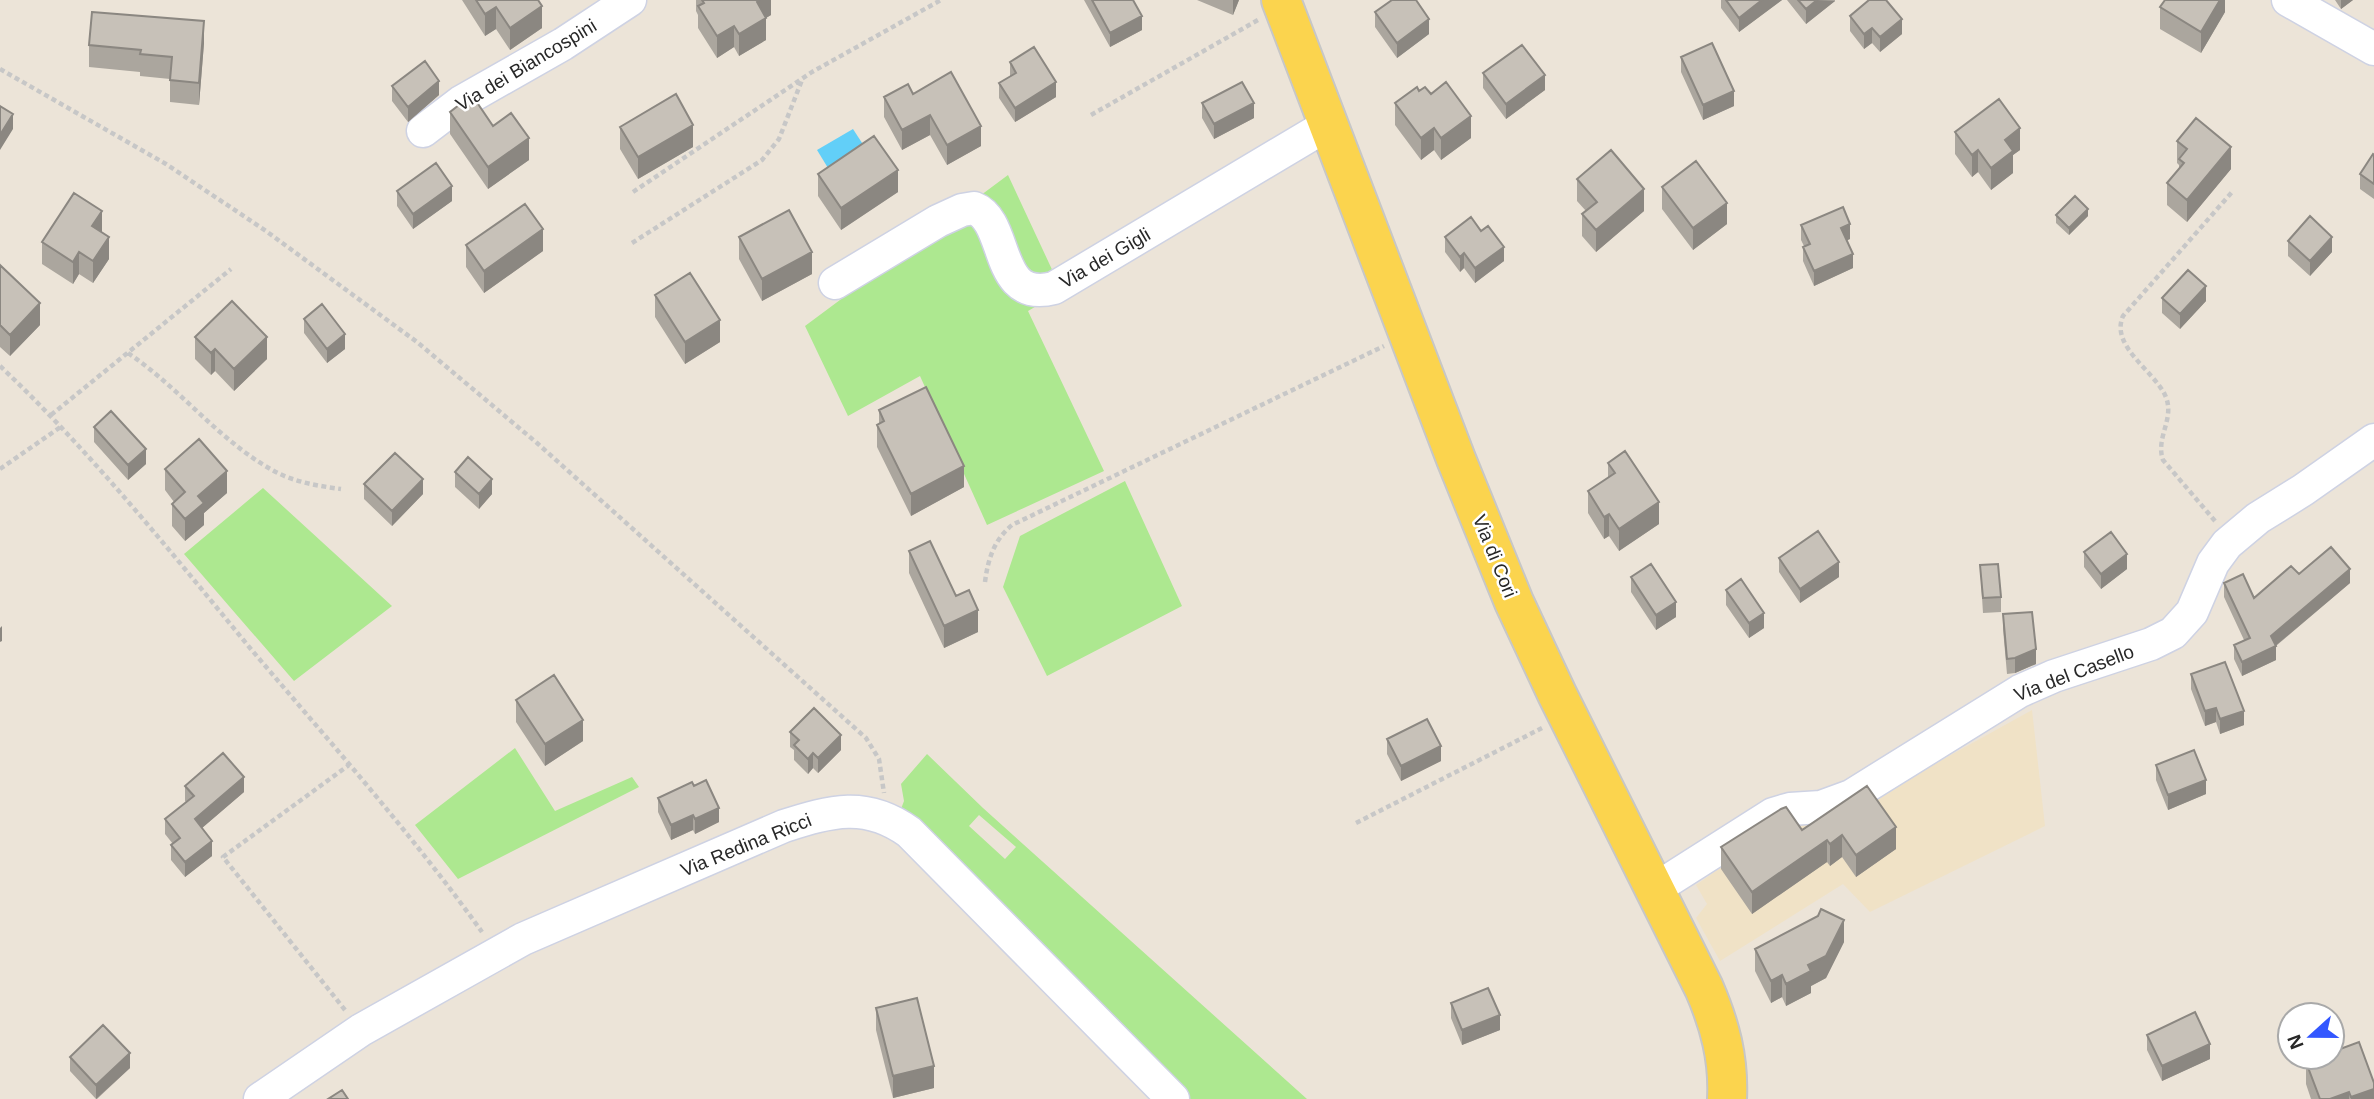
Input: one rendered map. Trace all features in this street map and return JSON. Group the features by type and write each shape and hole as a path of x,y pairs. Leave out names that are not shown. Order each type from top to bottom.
{"main road":[{"name":"Via di Cori","path":"1282,3 1514,602 1716,1016 1727,1061 1727,1099"}],"street":[{"name":"Via dei Biancospini","path":"423,131 470,96 563,44 630,0"},
{"path":"2288,0 2374,49"},
{"name":"Via dei Gigli","path":"835,283 938,221 962,210 974,208 986,217 1008,266 1020,283 1033,291 1054,288 1329,124"},
{"name":"Via del Casello","path":"1655,888 1773,814 1790,809 1821,807 1851,796 2020,691 2054,676 2151,644 2173,633 2192,612 2213,563 2231,540 2258,518 2374,440"},
{"name":"Via Redina Ricci","path":"260,1099 361,1030 497,953 547,928 784,826 843,811 865,811 887,818 909,832 1173,1099"}],"path":[{"path":"633,192 803,78 941,0"},
{"path":"1091,115 1282,3"},
{"path":"0,69 166,164 266,232 416,342 537,443 866,738 872,745 881,768 887,818"},
{"path":"632,243 762,160 779,139 803,78"},
{"path":"2231,540 2162,460 2160,449 2169,416 2168,402 2156,381 2126,346 2120,325 2123,316 2233,191"},
{"path":"51,415 230,269"},
{"path":"985,582 990,554 999,537 1012,525 1408,334"},
{"path":"128,352 148,366 256,460 276,472 313,485 341,489"},
{"path":"0,366 62,426 349,765 446,883 497,953"},
{"path":"0,469 62,426"},
{"path":"1356,823 1567,715"},
{"path":"349,765 223,857 361,1030"}],"shaded area":[{"path":"2032,710 2045,826 1870,912 1843,884 1720,961 1696,918 1707,904 1696,885 1783,824 1806,823 1821,827"}],"green space":[{"path":"1008,175 1062,291 1028,311 1104,471 987,525 920,376 848,416 805,326"},
{"path":"1125,481 1182,606 1047,676 1003,587 1020,536"},
{"path":"263,488 392,606 294,681 184,554"},
{"path":"515,748 555,811 632,777 639,787 458,879 415,825"},
{"path":"927,754 983,808 1307,1099 1190,1099 901,809 904,801 901,784","holes":["979,815 1016,847 1005,859 969,826"]}],"water":[{"path":"853,129 864,146 828,168 817,150"}],"building":[{"path":"476,0 538,0 542,6 510,28 496,7 485,14"},
{"path":"702,0 759,0 757,2 766,18 739,34 734,26 717,36 698,6 704,3"},
{"path":"1092,0 1133,0 1142,16 1110,33"},
{"path":"1392,0 1416,0 1429,19 1397,43 1375,12"},
{"path":"1726,0 1762,0 1739,18"},
{"path":"1798,0 1817,0 1806,9"},
{"path":"1869,0 1886,0 1902,19 1880,37 1872,28 1864,34 1850,16"},
{"path":"2165,0 2220,0 2201,32 2160,7"},
{"path":"92,12 204,21 199,83 170,80 172,57 140,54 141,50 89,45"},
{"path":"1712,43 1734,91 1703,105 1681,57"},
{"path":"1522,45 1545,75 1506,104 1483,73"},
{"path":"1034,47 1056,82 1015,108 999,83 1016,73 1010,62"},
{"path":"425,61 439,81 408,107 392,86"},
{"path":"951,72 981,126 947,145 930,115 902,130 884,97 908,84 913,94"},
{"path":"1242,82 1254,103 1214,124 1202,103"},
{"path":"1446,82 1471,116 1441,138 1434,128 1421,138 1395,103 1417,87 1419,91 1425,87 1431,94"},
{"path":"676,94 693,125 638,157 620,127"},
{"path":"472,95 493,126 511,113 529,138 488,167 450,112"},
{"path":"1999,99 2020,128 2005,140 2013,151 1991,168 1978,150 1972,155 1955,132"},
{"path":"0,106 13,114 0,135"},
{"path":"2196,118 2231,147 2187,200 2167,183 2184,163 2179,159 2187,149 2177,141"},
{"path":"874,136 898,170 841,208 818,174"},
{"path":"1611,150 1644,189 1596,230 1582,214 1597,202 1577,179"},
{"path":"2374,155 2374,184 2360,174"},
{"path":"1696,161 1727,203 1693,228 1662,187"},
{"path":"436,163 452,186 413,214 397,191"},
{"path":"74,193 102,211 92,226 109,237 93,261 79,252 73,262 42,242"},
{"path":"2075,196 2088,209 2069,228 2056,215"},
{"path":"525,204 543,229 484,271 466,245"},
{"path":"1843,207 1850,224 1841,228 1853,254 1814,271 1803,247 1810,244 1801,225"},
{"path":"789,210 812,252 762,279 739,237"},
{"path":"2310,216 2332,237 2310,261 2288,241"},
{"path":"1471,217 1481,231 1488,226 1504,247 1475,268 1464,253 1460,257 1445,237"},
{"path":"0,265 40,303 10,335 0,325"},
{"path":"2188,270 2206,286 2180,314 2162,298"},
{"path":"690,273 720,320 685,342 655,295"},
{"path":"232,301 267,337 234,369 215,349 211,353 195,337"},
{"path":"322,304 345,334 327,349 304,319"},
{"path":"926,387 964,466 911,494 877,425 884,421 879,410"},
{"path":"111,411 146,449 128,465 94,427"},
{"path":"199,439 227,471 198,496 204,503 185,519 172,504 185,492 165,469"},
{"path":"1625,451 1659,502 1619,529 1609,514 1604,517 1588,491 1615,473 1608,463"},
{"path":"395,453 423,479 392,511 364,484"},
{"path":"468,457 492,479 479,494 455,472"},
{"path":"1818,531 1839,562 1800,589 1779,558"},
{"path":"2111,532 2127,554 2101,574 2084,552"},
{"path":"930,541 956,596 969,590 978,610 944,626 909,551"},
{"path":"2331,547 2350,569 2271,636 2276,646 2242,662 2234,645 2250,638 2224,583 2243,574 2254,598 2291,566 2299,574"},
{"path":"1651,564 1676,602 1656,615 1631,577"},
{"path":"1998,564 2001,597 1983,598 1980,565"},
{"path":"1741,579 1764,613 1749,623 1726,590"},
{"path":"2032,612 2036,649 2007,659 2003,614"},
{"path":"2225,662 2244,711 2220,719 2216,708 2205,711 2191,674"},
{"path":"554,675 583,720 545,744 516,700"},
{"path":"814,708 841,735 818,758 813,753 808,759 794,745 799,740 790,732"},
{"path":"1427,719 1441,746 1401,766 1387,739"},
{"path":"2194,750 2206,780 2168,795 2156,765"},
{"path":"223,753 244,777 195,819 212,841 185,862 171,845 180,838 165,819 194,796 185,786"},
{"path":"706,780 719,808 695,819 693,815 671,825 658,798 692,782 694,786"},
{"path":"1867,786 1896,827 1856,855 1842,835 1830,844 1827,840 1752,892 1721,847 1786,807 1802,830"},
{"path":"1821,909 1844,920 1826,956 1808,965 1811,971 1786,984 1782,975 1771,981 1755,949 1818,916"},
{"path":"1488,988 1500,1015 1462,1030 1451,1003"},
{"path":"917,998 934,1066 893,1076 876,1008"},
{"path":"2195,1012 2210,1044 2162,1066 2147,1035"},
{"path":"103,1025 130,1053 96,1085 70,1057"},
{"path":"2359,1042 2374,1089 2351,1097 2349,1092 2330,1099 2320,1099 2309,1071 2346,1071 2346,1047"},
{"path":"342,1090 348,1099 328,1099"}]}
